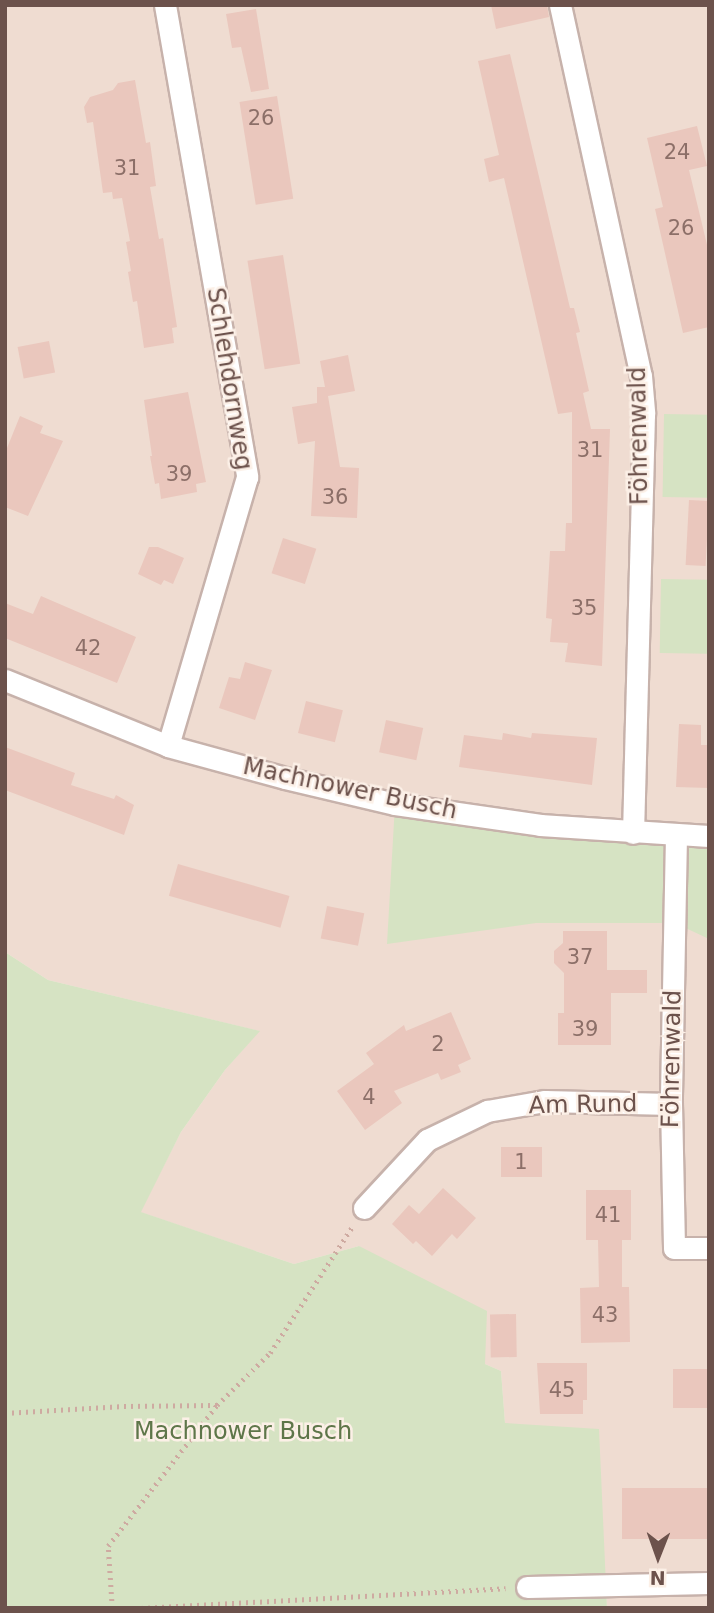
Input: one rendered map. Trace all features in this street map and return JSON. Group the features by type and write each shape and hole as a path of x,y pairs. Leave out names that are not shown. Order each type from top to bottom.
{"street":[{"name":"Schlehdornweg","path":"165,5 247,477 168,746"},
{"name":"Föhrenwald","path":"560,5 641,376 644,414 633,833"},
{"name":"Machnower Busch","path":"5,680 168,746 285,778 395,803 540,825 709,836"},
{"name":"Föhrenwald","path":"676,835 670,1104 674,1248 709,1248"},
{"name":"Am Rund","path":"364,1208 427,1140 487,1111 545,1101 670,1104"},
{"path":"527,1587 709,1583"}],"path":[{"path":"112,1608 108,1546 217,1405 270,1353 364,1208"},
{"path":"5,1413 124,1406 217,1405"},
{"path":"141,1608 338,1595 527,1587"}],"shaded area":[{"path":"5,5 709,5 709,1608 607,1608 604,1564 505,1423 501,1371 485,1364 359,1246 294,1264 140,1212 181,1132 225,1070 259,1031 48,980 5,952"}],"green space":[{"path":"664,414 709,415 708,498 663,497"},
{"path":"661,579 709,580 708,654 660,653"},
{"path":"395,804 709,836 709,939 675,923 536,923 387,944"},
{"name":"Machnower Busch","path":"5,952 48,980 260,1031 225,1070 181,1132 141,1212 294,1264 359,1246 487,1311 485,1364 501,1371 505,1423 599,1429 607,1608 5,1608"}],"building":[{"path":"491,5 547,5 549,17 496,29"},
{"path":"256,9 269,89 251,92 241,47 232,48 226,14"},
{"path":"510,54 570,308 574,308 580,332 576,333 589,391 583,393 591,429 610,429 602,666 565,662 568,643 550,642 552,619 546,618 550,551 565,551 566,523 572,523 572,412 558,414 504,178 489,182 484,159 499,155 478,61"},
{"path":"135,80 146,143 150,142 156,186 150,187 159,239 163,238 177,327 172,328 174,343 144,348 137,301 133,302 128,272 131,271 126,242 130,241 122,198 113,199 112,192 103,193 93,122 87,123 84,107 90,97 113,90 118,83"},
{"path":"277,96 293,199 256,205 239,102"},
{"path":"697,126 707,166 689,170 709,253 709,327 683,333 655,209 663,207 647,138"},
{"path":"283,255 300,364 265,369 247,261"},
{"path":"49,341 55,372 24,379 18,347"},
{"path":"348,355 355,391 328,396 340,467 359,468 357,518 311,516 315,441 298,444 292,407 317,403 317,387 325,387 320,361"},
{"path":"188,392 206,482 196,484 197,492 161,499 150,456 144,400"},
{"path":"20,416 43,426 40,433 63,441 28,516 5,507 5,453"},
{"path":"689,500 709,501 706,566 686,565"},
{"path":"283,538 316,549 305,584 272,573"},
{"path":"149,547 158,547 184,558 173,584 164,580 161,585 138,574"},
{"path":"41,596 136,637 117,683 5,638 5,603 33,614"},
{"path":"245,662 272,670 255,720 219,708 229,677 240,679"},
{"path":"306,701 343,710 335,742 298,733"},
{"path":"386,720 423,728 416,760 379,752"},
{"path":"679,724 701,725 701,745 709,745 709,788 676,787"},
{"path":"503,733 531,738 532,733 597,738 592,785 459,767 464,735 502,740"},
{"path":"5,747 75,773 71,785 114,799 116,795 134,805 124,835 5,790"},
{"path":"178,864 290,896 280,928 169,896"},
{"path":"327,906 364,913 358,946 321,938"},
{"path":"563,931 607,931 607,970 647,970 647,993 611,993 611,1045 558,1045 558,1013 564,1013 564,973 554,963 554,951 563,943"},
{"path":"451,1012 471,1059 458,1065 461,1072 441,1080 438,1073 394,1091 402,1103 365,1130 337,1091 374,1064 366,1053 404,1025 406,1031"},
{"path":"501,1147 542,1147 542,1177 501,1177"},
{"path":"443,1188 476,1218 457,1239 452,1234 432,1256 416,1241 413,1244 392,1224 409,1205 419,1214"},
{"path":"586,1190 631,1190 631,1240 622,1240 622,1287 629,1287 630,1342 581,1343 580,1288 599,1287 598,1240 586,1240"},
{"path":"490,1314 516,1314 517,1357 491,1357"},
{"path":"537,1363 587,1363 587,1400 583,1400 583,1414 540,1414"},
{"path":"673,1369 709,1369 709,1408 673,1408"},
{"path":"622,1488 709,1488 709,1539 622,1539"}]}
